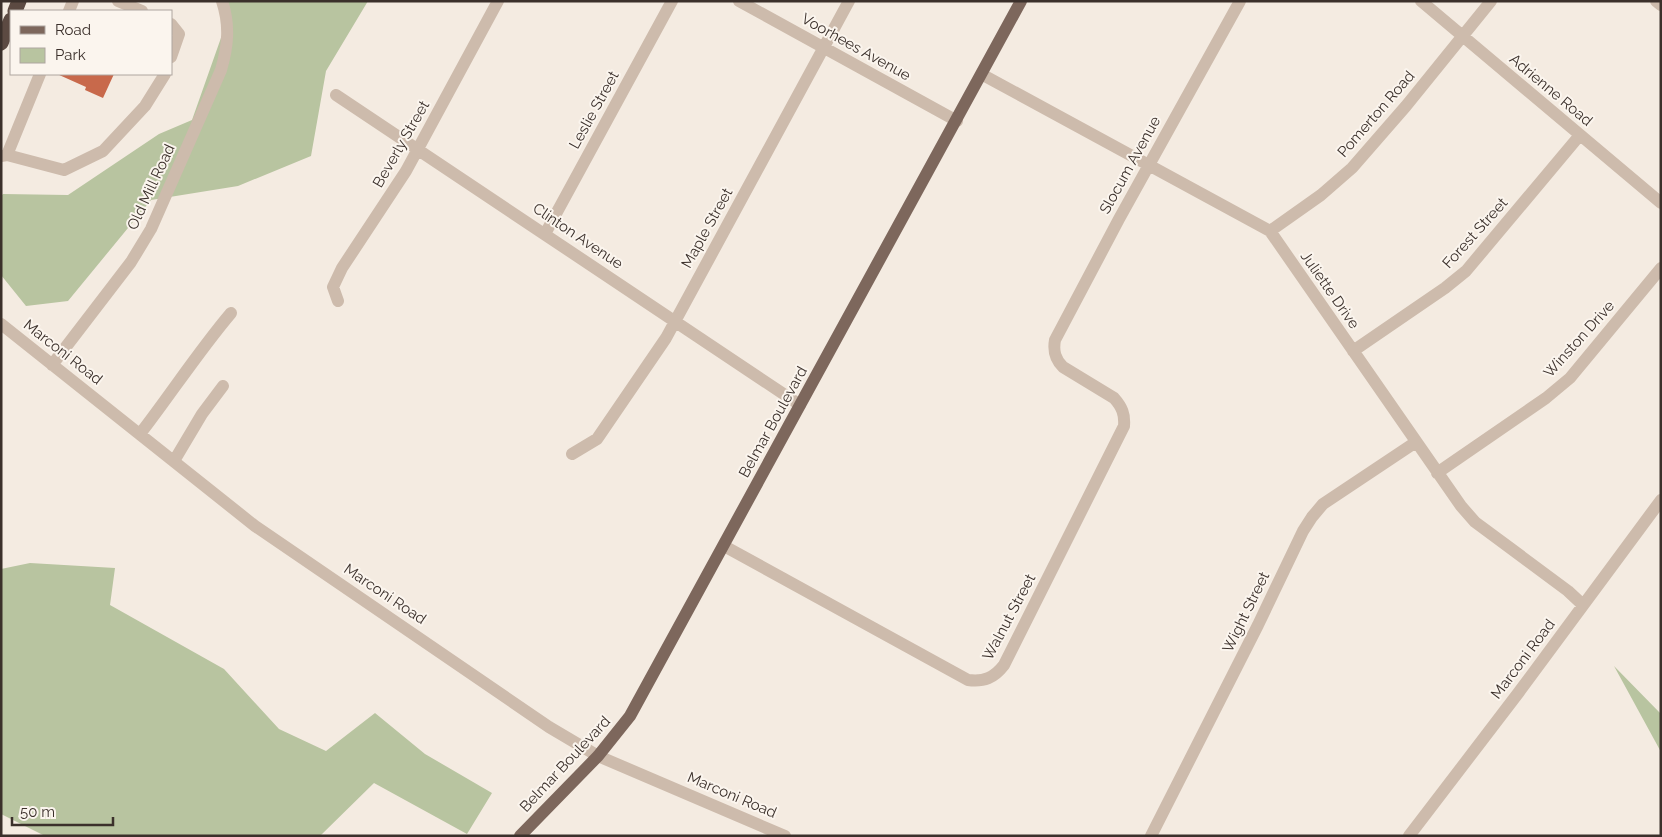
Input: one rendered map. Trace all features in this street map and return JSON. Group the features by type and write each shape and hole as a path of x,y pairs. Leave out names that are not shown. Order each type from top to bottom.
{"highway":[{"path":"5,42 10,24"}],"main road":[{"name":"Belmar Boulevard","path":"520,836 598,756 630,716 1021,1"}],"street":[{"path":"118,1 140,10"},
{"name":"Old Mill Road","path":"52,365 130,262 151,228 221,70 228,36 222,1"},
{"name":"Beverly Street","path":"338,301 333,287 342,268 406,171 498,1"},
{"name":"Leslie Street","path":"546,234 672,1"},
{"name":"Voorhees Avenue","path":"739,1 957,121"},
{"name":"Maple Street","path":"572,454 597,439 666,338 849,1"},
{"name":"Slocum Avenue","path":"1054,347 1055,340 1240,1"},
{"name":"Adrienne Road","path":"1421,1 1661,202"},
{"name":"Pomerton Road","path":"1270,231 1320,195 1352,168 1406,106 1491,1"},
{"path":"1656,1 1661,5"},
{"path":"172,25 179,34 172,54"},
{"path":"40,75 4,156 64,170 103,151 145,106 165,75"},
{"name":"Juliette Drive","path":"982,75 1270,231 1461,506 1475,522 1568,591 1583,605"},
{"name":"Clinton Avenue","path":"336,95 800,405"},
{"name":"Forest Street","path":"1353,351 1445,288 1466,271 1580,135"},
{"name":"Winston Drive","path":"1438,473 1546,398 1570,378 1661,268"},
{"path":"140,434 205,344 231,313"},
{"name":"Marconi Road","path":"1,324 255,526 549,727 598,756 785,836"},
{"name":"Walnut Street","path":"724,546 968,680 982,681 991,678 999,673 1004,665 1124,426 1123,412 1114,398 1063,367 1055,356 1054,347"},
{"path":"174,461 202,414 222,386"},
{"name":"Wight Street","path":"1152,836 1258,625 1303,530 1312,516 1323,504 1338,493 1416,442"},
{"name":"Marconi Road","path":"1409,836 1583,605 1649,513 1661,500"}],"green space":[{"path":"217,1 368,1 326,71 311,156 238,186 151,200 68,301 26,306 1,275 1,196 3,194 68,195 159,134 192,120 228,18"},
{"path":"30,563 115,568 110,605 224,669 279,729 326,751 375,713 425,754 492,793 467,834 374,783 320,836 45,836 1,814 1,569"},
{"path":"1614,666 1661,714 1661,752"}],"building":[{"path":"59,75 114,75 103,98 85,90 86,87"}]}
